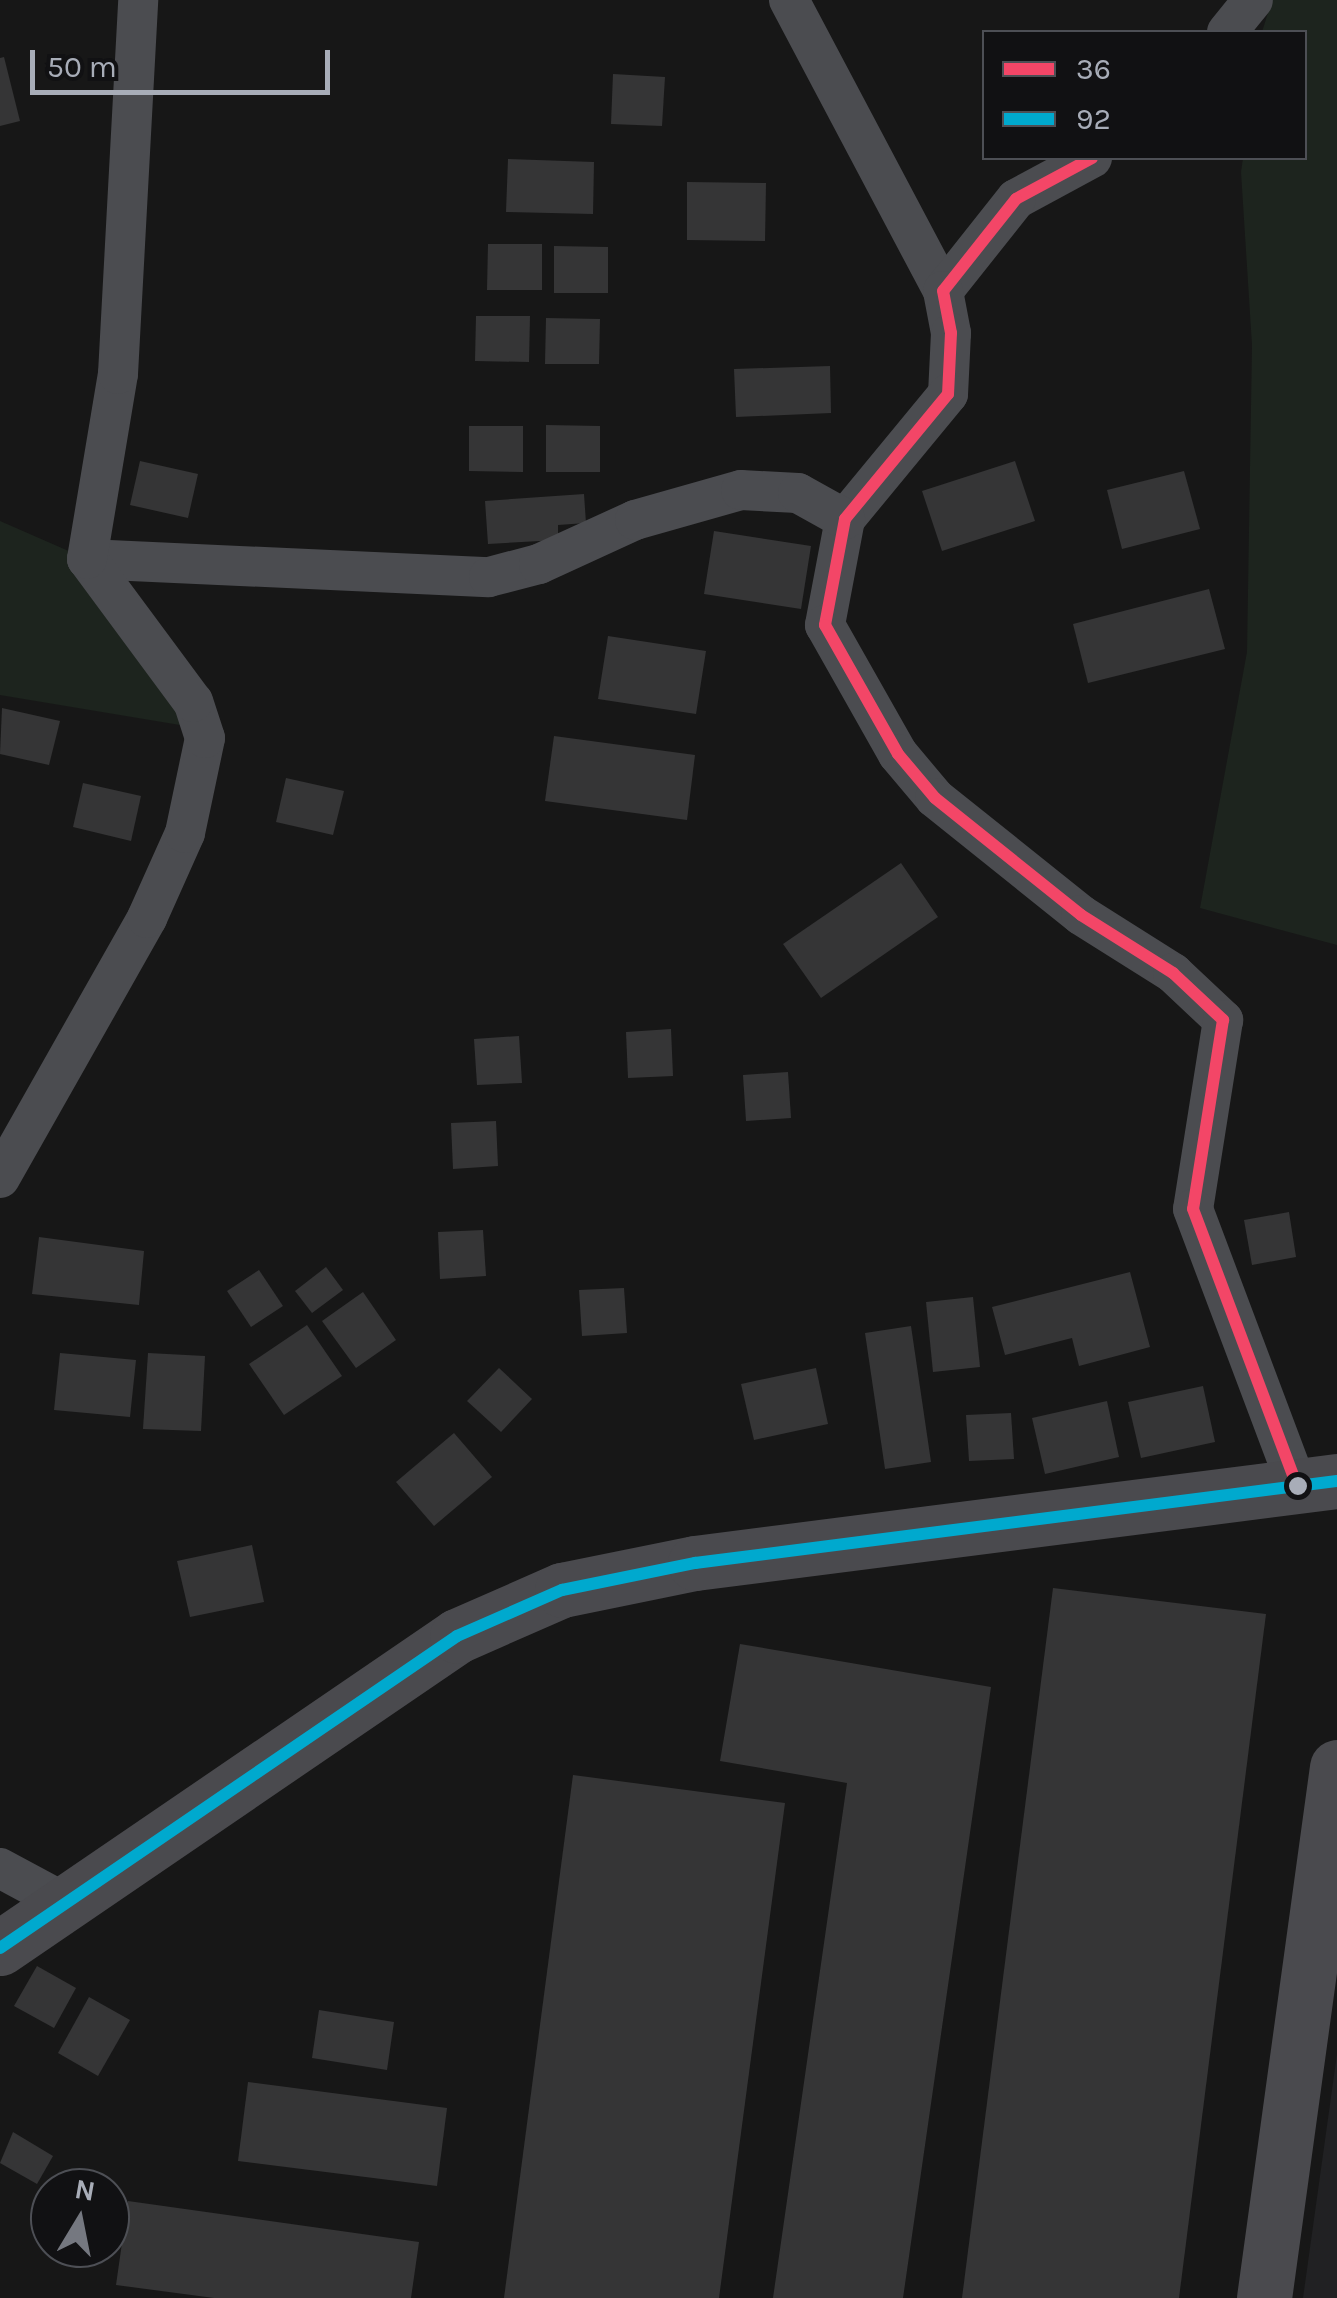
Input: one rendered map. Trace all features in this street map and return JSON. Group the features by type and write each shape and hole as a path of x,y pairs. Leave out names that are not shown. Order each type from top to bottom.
{"main road":[{"path":"0,1948 457,1636 562,1590 695,1563 1317,1484"},
{"path":"1264,2298 1337,1767"}],"street":[{"path":"0,1178 147,918 185,833 205,738 193,702 86,559 118,374 138,0"},
{"path":"788,0 943,292 951,332 948,394 844,520 825,625 898,754 935,798 1082,915 1173,973 1222,1020 1193,1208 1317,1484"},
{"path":"1229,30 1253,0"},
{"path":"943,292 1016,199 1088,160"},
{"path":"86,559 489,578 538,564 634,520 741,490 798,493 844,520"},
{"path":"0,1868 65,1903"}],"shaded area":[{"path":"1272,0 1337,0 1337,945 1200,908 1247,652 1252,345 1243,160 1307,160 1307,30 1263,30"},
{"path":"0,521 87,559 192,727 0,695"},
{"path":"1337,2054 1337,2298 1303,2298"}],"building":[{"path":"4,57 20,121 0,126 0,58"},
{"path":"613,74 665,77 662,126 611,124"},
{"path":"508,159 594,162 593,214 506,212"},
{"path":"687,182 766,183 765,241 687,240"},
{"path":"488,244 542,244 542,290 487,290"},
{"path":"554,246 608,247 608,293 554,293"},
{"path":"476,316 530,316 529,362 475,361"},
{"path":"546,318 600,319 599,364 545,364"},
{"path":"830,366 831,413 736,417 734,369"},
{"path":"546,425 600,426 600,472 546,472"},
{"path":"469,426 523,426 523,472 469,471"},
{"path":"140,461 198,474 188,518 130,505"},
{"path":"1015,461 1035,521 942,551 922,491"},
{"path":"1184,471 1200,529 1122,549 1107,490"},
{"path":"584,494 586,523 558,525 558,540 488,544 485,501"},
{"path":"714,531 811,546 801,609 704,594"},
{"path":"1209,589 1225,649 1088,683 1073,624"},
{"path":"608,636 706,651 696,714 598,699"},
{"path":"2,708 60,721 49,765 0,754"},
{"path":"554,736 695,755 687,820 545,801"},
{"path":"286,778 344,791 333,835 276,822"},
{"path":"83,783 141,796 131,841 73,827"},
{"path":"901,863 938,917 821,998 783,944"},
{"path":"671,1029 673,1076 628,1078 626,1032"},
{"path":"519,1036 522,1083 477,1085 474,1039"},
{"path":"788,1072 791,1118 746,1121 743,1075"},
{"path":"496,1121 498,1166 453,1169 451,1123"},
{"path":"1289,1212 1296,1257 1252,1265 1244,1220"},
{"path":"483,1230 486,1276 440,1279 438,1232"},
{"path":"39,1237 144,1251 139,1305 32,1294"},
{"path":"326,1267 343,1290 312,1313 295,1291"},
{"path":"259,1270 283,1306 251,1327 227,1291"},
{"path":"1130,1272 1150,1347 1079,1366 1072,1338 1005,1355 992,1307"},
{"path":"624,1288 627,1333 582,1336 579,1290"},
{"path":"363,1292 396,1340 356,1368 322,1321"},
{"path":"973,1297 980,1367 933,1372 926,1302"},
{"path":"307,1325 342,1376 284,1415 249,1364"},
{"path":"911,1326 931,1462 885,1469 865,1333"},
{"path":"60,1353 136,1360 130,1417 54,1410"},
{"path":"148,1353 205,1356 201,1431 143,1429"},
{"path":"499,1368 532,1399 501,1432 467,1401"},
{"path":"816,1368 828,1424 754,1440 741,1384"},
{"path":"1203,1386 1215,1442 1141,1458 1128,1402"},
{"path":"1107,1401 1119,1457 1045,1474 1032,1418"},
{"path":"1011,1413 1014,1459 969,1461 966,1415"},
{"path":"454,1433 492,1477 434,1526 396,1482"},
{"path":"252,1545 264,1602 190,1617 177,1561"},
{"path":"1053,1588 1266,1614 1179,2298 962,2298"},
{"path":"740,1644 991,1687 903,2298 773,2298 847,1783 720,1761"},
{"path":"573,1775 785,1803 719,2298 504,2298"},
{"path":"37,1966 76,1988 54,2028 14,2006"},
{"path":"89,1997 130,2020 98,2076 58,2053"},
{"path":"319,2010 394,2022 387,2070 312,2058"},
{"path":"248,2082 447,2108 437,2186 238,2161"},
{"path":"13,2132 53,2156 46,2168 30,2168 30,2180 0,2163"},
{"path":"130,2201 419,2242 411,2298 214,2298 116,2285 118,2268 130,2268"}],"transit line":[{"name":"36","path":"1088,160 1016,199 943,291 951,333 948,394 845,519 825,625 898,754 935,798 1081,915 1173,973 1223,1020 1193,1209 1297,1486"},
{"name":"92","path":"0,1948 457,1636 562,1590 695,1563 1337,1481"}]}
